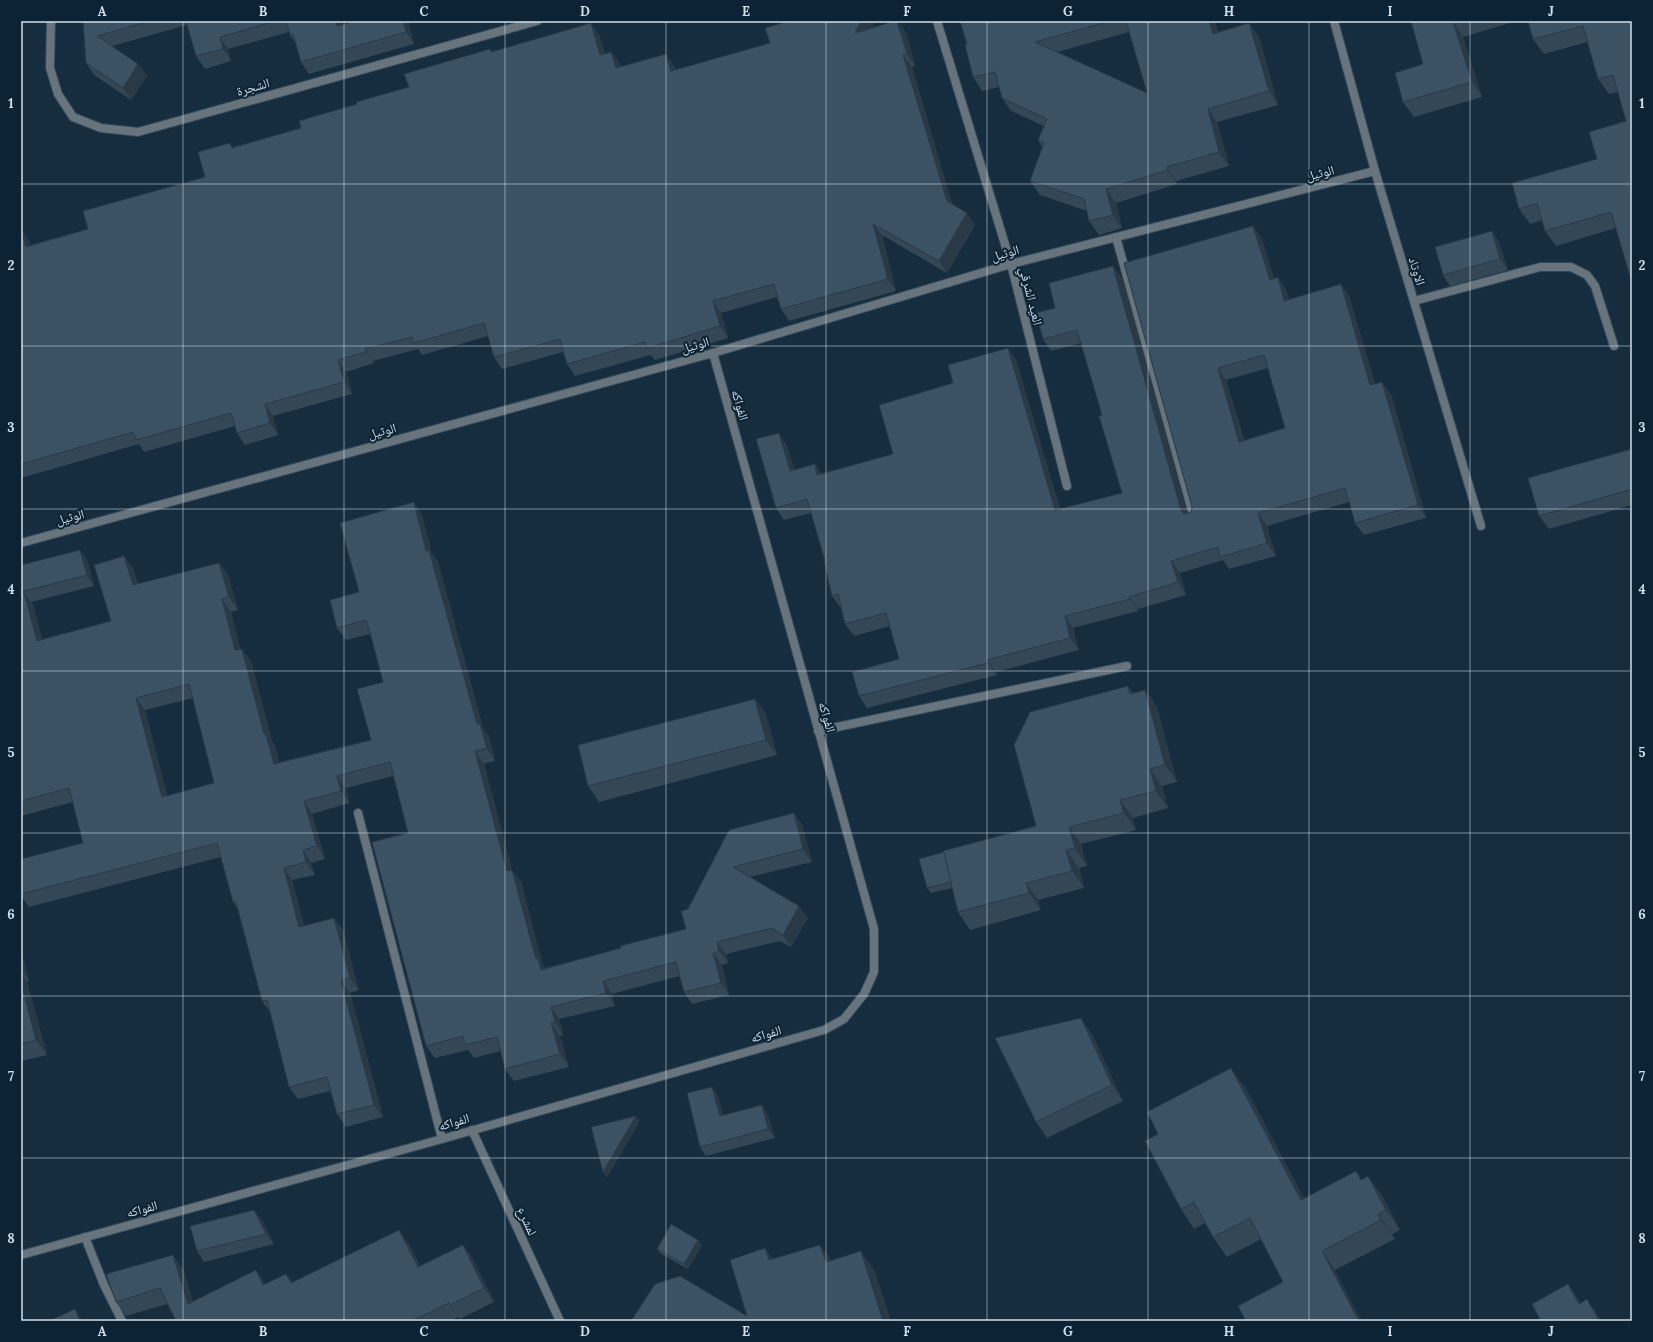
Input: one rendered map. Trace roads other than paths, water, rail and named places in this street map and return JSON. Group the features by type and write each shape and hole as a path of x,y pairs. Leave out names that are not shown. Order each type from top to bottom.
{"street":[{"name":"الشجرة","path":"51,21 50,68 58,94 73,117 101,128 138,132 537,21"},
{"name":"العيد الشرقي","path":"937,21 1011,264 1067,486"},
{"name":"الاوتاد","path":"1334,21 1375,171 1481,526"},
{"name":"الوثيل","path":"21,543 713,353 1011,264 1375,171"},
{"path":"1116,237 1195,521"},
{"path":"1414,301 1528,270 1556,266 1571,267 1587,275 1595,286 1614,346"},
{"name":"الفواكه","path":"21,1255 472,1130 824,1030 844,1019 864,994 874,972 874,928 713,353"},
{"path":"818,731 1127,666"},
{"path":"358,813 442,1138"},
{"name":"لمشرع","path":"472,1130 560,1321"},
{"path":"85,1237 104,1285 122,1321"}]}
